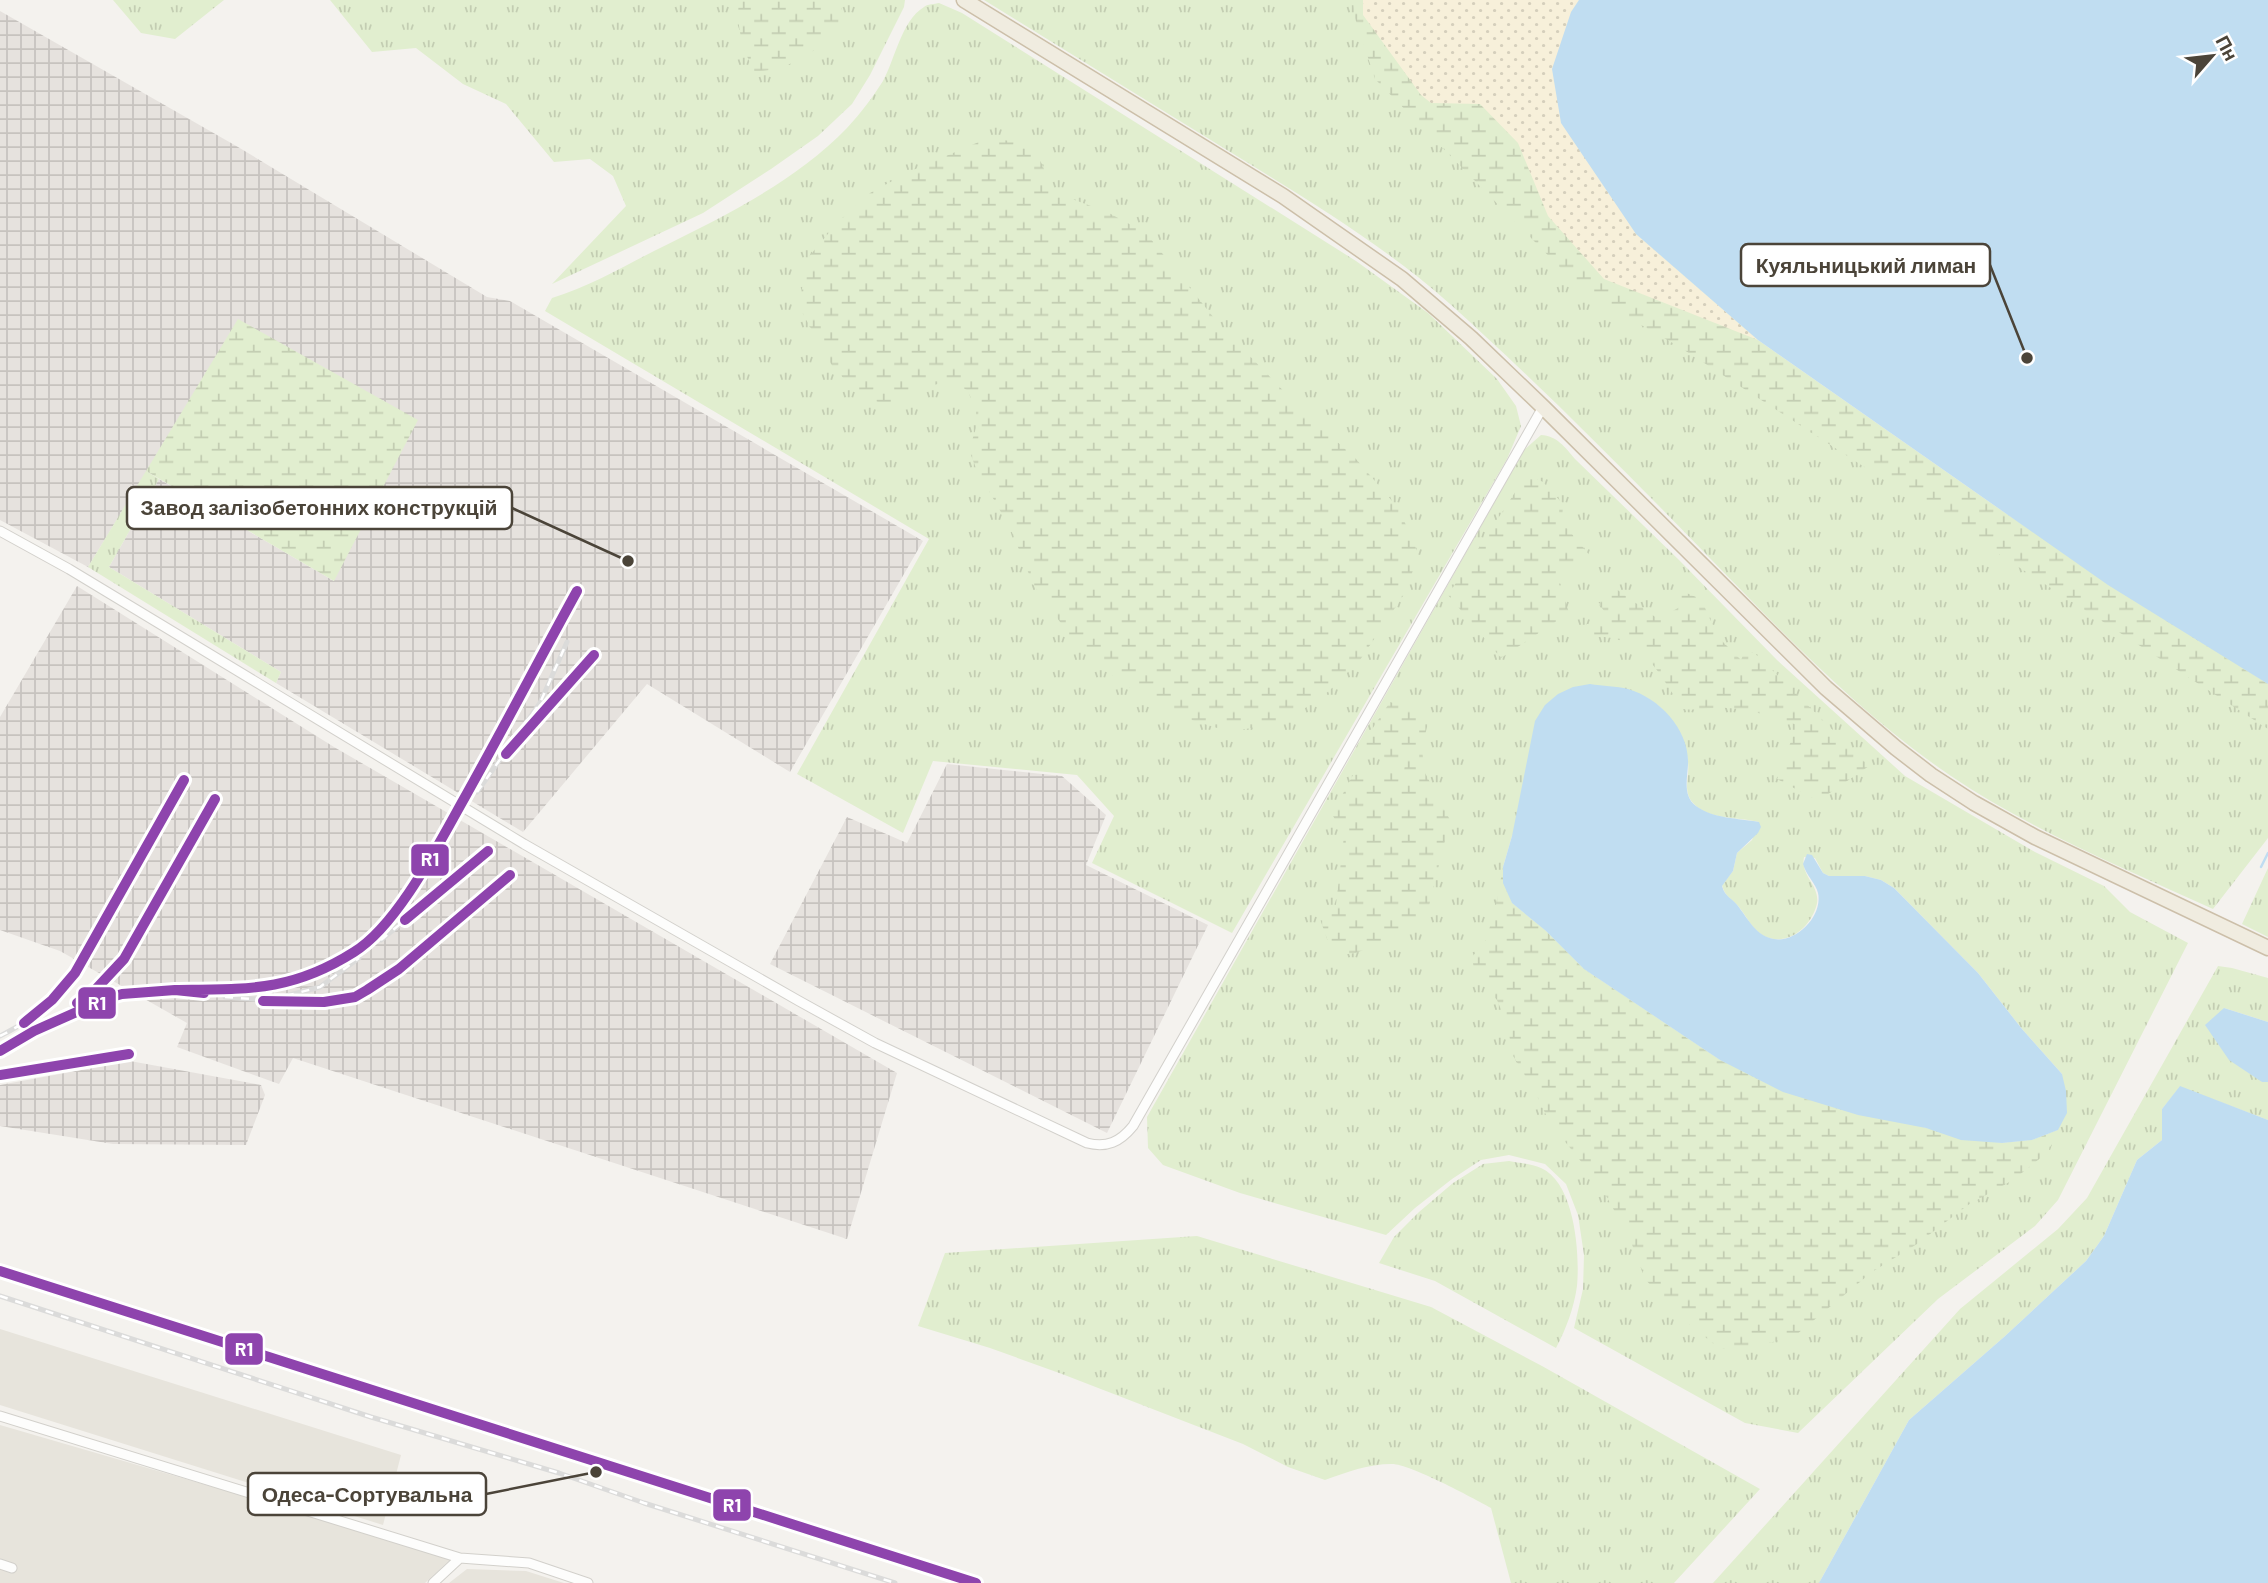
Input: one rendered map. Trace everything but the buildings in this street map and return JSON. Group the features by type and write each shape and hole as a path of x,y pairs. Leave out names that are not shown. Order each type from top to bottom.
{"highway":[{"path":"964,0 1283,196 1422,296 1471,338 1543,407 1826,688 1922,768 1974,803 2035,837 2268,948"}],"street":[{"path":"0,531 81,576 524,844 799,1001 875,1043 1087,1143 1099,1146 1119,1140 1133,1126 1543,407"},
{"path":"0,1416 460,1558 529,1563 588,1583"},
{"path":"433,1583 460,1558"},
{"path":"0,1564 12,1568"}],"shaded area":[{"path":"0,11 238,147 487,297 510,301 923,541 790,772 647,684 523,832 276,683 281,672 109,567 159,479 334,581 239,320 88,567 0,520"},
{"path":"77,586 334,747 897,1073 847,1239 293,1058 279,1084 177,1047 187,1023 60,951 0,930 0,717"},
{"path":"947,764 1062,776 1106,815 1086,865 1208,925 1107,1133 770,964 847,817 907,843"},
{"path":"130,1061 261,1085 265,1095 246,1145 113,1144 0,1126 0,1085"},
{"path":"0,1329 401,1455 383,1525 0,1405"},
{"path":"0,1425 453,1557 425,1583 0,1583"},
{"path":"467,1569 526,1571 564,1583 449,1583"}],"green space":[{"path":"113,0 224,0 175,39 141,33"},
{"path":"330,0 905,0 870,75 852,104 818,136 703,213 552,284 626,206 613,176 590,159 554,162 506,104 463,84 416,48 372,52"},
{"path":"739,0 838,0 842,15 827,39 806,56 781,67 754,71 741,37"},
{"path":"984,0 1363,0 1548,216 2268,684 2268,838 2213,909 2046,831 1951,776 1885,726 1822,671 1547,395 1425,282 1314,204"},
{"path":"1353,0 1579,0 1571,12 1636,234 1758,340 2108,585 2268,684 2268,729 1678,346 1585,293 1375,79 1355,18"},
{"path":"939,3 962,13 1356,261 1428,313 1497,379 1516,406 1521,426 1507,459 1232,933 1092,863 1114,816 1077,775 933,761 903,833 797,774 929,539 545,311 552,298 604,277 705,225 804,166 857,117 883,81 904,31 916,13 925,6"},
{"path":"988,138 1012,142 1030,149 1041,163 1049,187 1064,196 1107,212 1146,233 1218,323 1297,405 1356,459 1399,509 1418,553 1407,590 1360,660 1329,691 1287,721 1230,732 1169,713 1115,678 1070,636 1033,584 1011,530 976,468 969,450 976,428 976,408 967,390 948,381 927,387 897,405 866,400 834,369 799,307 807,259 837,223 870,193 911,171"},
{"path":"238,319 418,420 334,581 146,471"},
{"path":"1541,435 1552,437 1560,443 1777,660 1905,776 2035,852 2104,886 2130,912 2188,943 2058,1200 2035,1226 1938,1299 1798,1433 1745,1423 1574,1328 1583,1289 1584,1255 1578,1215 1566,1184 1545,1164 1509,1155 1481,1160 1415,1208 1386,1235 1240,1193 1163,1165 1148,1148 1147,1117 1524,450","holes":["1610,687 1623,689 1655,703 1671,719 1687,757 1687,788 1693,803 1715,815 1759,822 1752,840 1737,853 1733,871 1722,885 1755,929 1771,938 1788,938 1802,929 1813,915 1817,894 1805,870 1804,857 1815,858 1823,873 1829,876 1865,876 1881,880 1894,888 1978,973 2062,1074 2058,1130 2032,1140 2002,1143 1926,1128 1720,1060 1584,969 1546,931 1512,903 1503,867 1512,836"]},
{"path":"146,471 159,479 109,567 281,672 276,683 88,567"},
{"path":"1527,474 1543,482 1563,504 1562,522 1591,557 1559,579 1569,613 1501,658 1448,595"},
{"path":"1612,586 1658,619 1678,608 1677,599 1684,592 1701,599 1718,637 1741,660 1746,649 1758,656 1869,766 1818,801 1777,779 1797,725 1736,709 1683,709 1655,668 1634,647 1605,637 1586,637 1581,633 1587,624 1606,625 1607,615 1599,604"},
{"path":"1390,702 1430,715 1422,747 1424,771 1450,820 1427,914 1414,929 1356,953 1333,956 1319,916 1335,913 1344,836 1332,814 1353,775 1404,772 1405,764 1359,749"},
{"path":"1503,867 1503,883 1512,903 1546,931 1584,969 1720,1060 1783,1092 1858,1115 1926,1128 1961,1140 2002,1143 2032,1140 2058,1130 2048,1152 2013,1180 1968,1205 1917,1244 1872,1272 1796,1335 1750,1349 1720,1349 1674,1312 1646,1280 1629,1237 1600,1185 1550,1123 1512,1054 1508,1026 1497,1000 1475,975 1472,957 1486,940"},
{"path":"2268,868 2268,937 2242,924"},
{"path":"2218,966 2268,978 2268,1022 2224,1008 2262,1082 2268,1082 2268,1120 2180,1087 2162,1109 2162,1140 2137,1160 2104,1236 2086,1261 1909,1420 1819,1583 1713,1583 1960,1309 2058,1229 2087,1198"},
{"path":"1509,1161 1541,1168 1552,1176 1568,1203 1573,1221 1577,1286 1569,1318 1556,1348 1435,1281 1379,1263 1394,1237 1453,1183 1483,1164"},
{"path":"1197,1236 1431,1307 1542,1366 1760,1489 1674,1583 1511,1583 1491,1508 1426,1475 1401,1465 1383,1464 1325,1480 1288,1467 1243,1444 1062,1374 918,1326 945,1253"}],"sand":[{"path":"1363,0 1579,0 1571,12 1636,234 1758,340 1604,279 1548,216 1518,143 1480,104 1431,103 1421,95 1363,15"}],"water":[{"path":"1579,0 2268,0 2268,684 2108,585 1758,340 1636,234 1561,123 1552,69 1571,12"},
{"path":"1590,684 1640,693 1662,708 1671,718 1684,740 1688,765 1687,793 1696,806 1718,816 1759,822 1761,827 1758,833 1737,853 1733,871 1722,886 1757,931 1774,939 1782,939 1799,932 1812,919 1818,893 1803,864 1807,854 1812,855 1823,873 1829,876 1865,876 1881,880 1894,888 1978,973 2062,1074 2067,1113 2058,1130 2032,1140 2002,1143 1961,1140 1926,1128 1858,1115 1783,1092 1720,1060 1584,969 1546,931 1512,903 1503,883 1503,867 1512,836 1535,721 1545,705 1558,694 1573,687"},
{"path":"2224,1008 2268,1022 2268,1082 2262,1082 2229,1060 2205,1025"},
{"path":"2180,1086 2268,1120 2268,1583 1819,1583 1909,1420 2086,1261 2104,1236 2137,1160 2162,1140 2162,1109"}],"waterway":[{"path":"2261,867 2268,853"}],"railway":[{"path":"175,990 247,988 289,981 331,965 370,939 402,903 430,859 577,591"},
{"path":"477,792 540,703 567,642"},
{"path":"538,718 594,655"},
{"path":"0,1036 42,1009 75,973 184,780"},
{"path":"72,1007 96,989 124,959 215,799"},
{"path":"381,940 488,851"},
{"path":"225,997 294,1002 324,1002 355,997 399,969 510,875"},
{"path":"286,996 320,987 359,958"},
{"path":"0,1051 65,1016 111,998 134,992 183,991"},
{"path":"0,1075 129,1054"},
{"path":"0,1296 371,1417 559,1473 895,1583"}],"transit line":[{"name":"R1","path":"175,990 247,988 289,981 331,965 370,939 402,903 430,859 577,591"},
{"name":"R1","path":"506,754 594,655"},
{"name":"R1","path":"24,1023 52,1000 75,973 184,780"},
{"name":"R1","path":"77,1003 96,989 124,959 215,799"},
{"name":"R1","path":"405,920 488,851"},
{"name":"R1","path":"263,1001 324,1002 355,997 399,969 510,875"},
{"name":"R1","path":"0,1051 34,1031 122,994 175,990 204,993"},
{"name":"R1","path":"0,1075 129,1054"},
{"name":"R1","path":"0,1271 976,1583"}],"place":[{"name":"Куяльницький лиман","path":"2027,358"},
{"name":"Завод залізобетонних конструкцій","path":"628,561"},
{"name":"Одеса-Сортувальна","path":"596,1472"}]}
